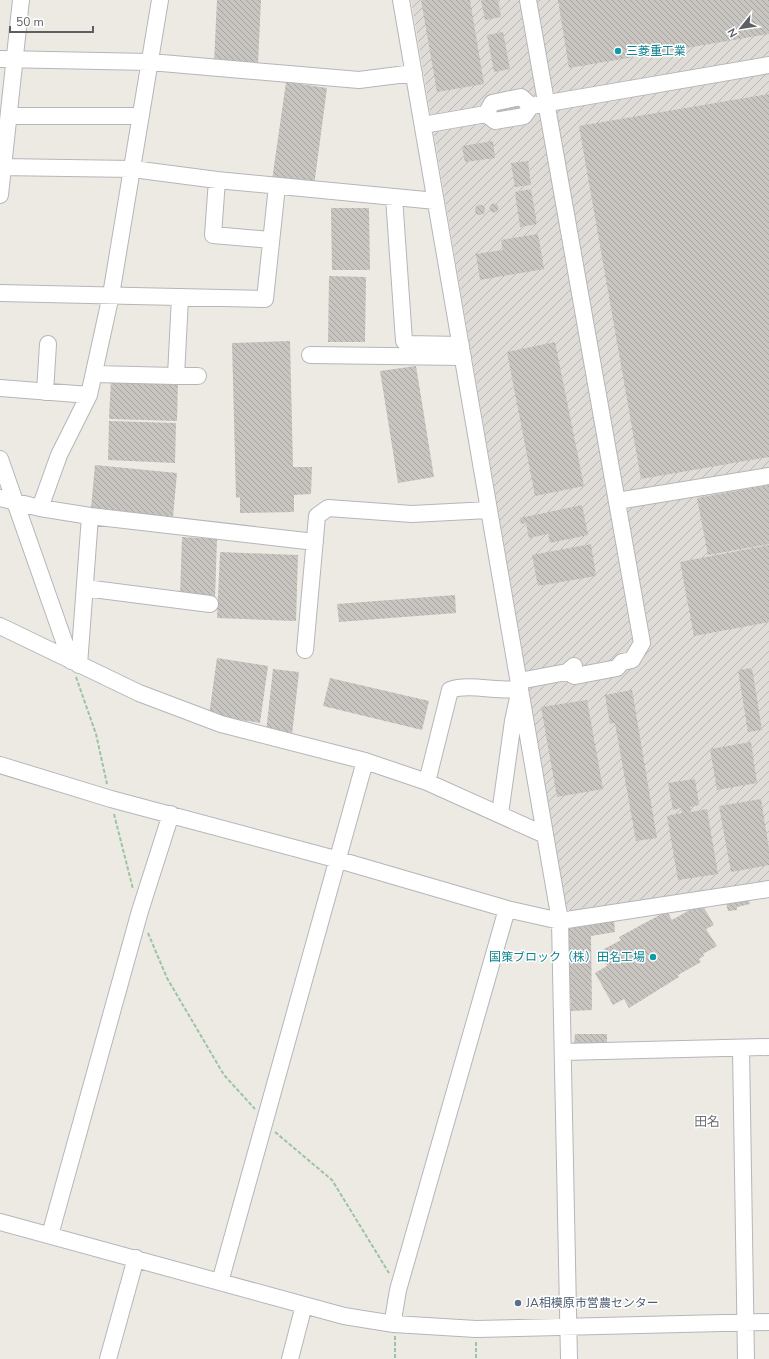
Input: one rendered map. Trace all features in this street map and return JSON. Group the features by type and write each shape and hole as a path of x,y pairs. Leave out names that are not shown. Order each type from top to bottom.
{"street":[{"path":"0,195 9,116 7,59 21,0"},
{"path":"40,508 59,456 89,395 94,374 111,295 160,0"},
{"path":"401,0 560,921 569,1359"},
{"path":"427,782 450,690 458,687 506,691 519,685 567,672 575,676 617,668 622,662 632,660 642,643 617,501 538,105 528,0"},
{"path":"7,59 150,62 359,80 414,74"},
{"path":"423,125 486,114 492,103 521,98 538,105 769,65"},
{"path":"9,116 141,116"},
{"path":"2,167 133,169 217,180 436,201"},
{"path":"217,180 208,234 271,240"},
{"path":"0,293 265,299 277,186"},
{"path":"394,197 404,340 407,344 462,351"},
{"path":"176,376 180,297"},
{"path":"45,392 48,344"},
{"path":"310,355 462,351"},
{"path":"94,374 198,376"},
{"path":"0,388 89,395"},
{"path":"0,458 7,500 75,663"},
{"path":"617,501 769,476"},
{"path":"7,500 40,508 90,516 315,542"},
{"path":"305,650 318,516 328,508 412,514 489,510"},
{"path":"75,663 85,588 90,516"},
{"path":"85,588 210,604"},
{"path":"0,626 139,693 221,724 365,761 427,782 546,835"},
{"path":"500,814 519,685"},
{"path":"220,1282 339,860 365,761"},
{"path":"1,770 171,814 339,860 506,909 560,921 769,889"},
{"path":"50,1235 140,911 171,814"},
{"path":"394,1324 398,1290 506,909"},
{"path":"563,1052 769,1047"},
{"path":"741,1048 746,1359"},
{"path":"0,1222 344,1316 394,1324 476,1329 769,1322"},
{"path":"108,1359 136,1258"},
{"path":"290,1359 304,1305"}],"path":[{"path":"75,663 96,734 123,852 134,890"},
{"path":"147,930 167,978 224,1075 265,1122 332,1180 398,1290"},
{"path":"394,1324 395,1359"},
{"path":"476,1329 476,1359"}],"shaded area":[{"path":"411,0 769,0 769,882 573,912 566,908"}],"building":[{"path":"217,0 261,0 258,64 214,62"},
{"path":"421,0 470,0 484,84 437,92"},
{"path":"481,0 498,0 501,17 485,20"},
{"name":"三菱重工業","path":"558,0 769,0 769,34 569,68"},
{"path":"503,32 510,69 494,72 487,35"},
{"path":"286,82 327,88 314,186 272,180"},
{"path":"769,94 769,457 641,479 579,126"},
{"path":"518,101 520,113 500,116 498,105"},
{"path":"493,141 495,158 465,162 462,146"},
{"path":"528,161 531,185 515,187 511,163"},
{"path":"531,189 537,224 520,227 515,192"},
{"path":"494,203 499,208 494,213 489,208"},
{"path":"478,205 482,205 484,206 484,214 478,215 475,212 475,208"},
{"path":"331,208 369,208 370,270 332,270"},
{"path":"538,234 544,269 480,280 476,254 503,250 501,240"},
{"path":"329,276 366,277 365,342 328,342"},
{"path":"290,341 293,467 312,467 311,494 294,495 294,512 240,513 240,497 236,498 232,343"},
{"path":"555,342 584,486 535,496 507,352"},
{"path":"416,366 434,477 398,483 380,371"},
{"path":"111,379 178,382 177,421 109,419"},
{"path":"109,421 176,423 175,463 108,460"},
{"path":"95,465 177,473 173,517 91,508"},
{"path":"769,485 769,544 708,555 697,498"},
{"path":"582,505 588,535 550,543 548,534 529,538 526,523 521,524 520,518"},
{"path":"182,537 217,539 215,598 180,597"},
{"path":"591,544 596,576 538,586 532,555"},
{"path":"769,545 769,622 694,636 680,562"},
{"path":"220,552 298,555 296,621 217,618"},
{"path":"455,595 456,613 339,622 337,604"},
{"path":"217,658 268,666 260,723 209,715"},
{"path":"752,668 762,730 748,732 738,670"},
{"path":"273,669 299,672 292,735 266,732"},
{"path":"330,678 429,701 422,730 323,706"},
{"path":"632,690 657,838 636,841 615,723 610,724 605,695"},
{"path":"587,700 603,789 557,797 541,707"},
{"path":"751,742 757,783 717,790 710,749"},
{"path":"695,779 699,805 690,807 691,812 707,809 718,874 678,880 667,816 682,813 681,808 673,810 668,783"},
{"path":"761,799 769,849 769,865 731,872 719,806"},
{"path":"748,897 750,904 737,907 737,910 728,911 726,903"},
{"name":"国策ブロック（株）田名工場","path":"703,906 714,925 706,929 717,946 703,954 704,956 699,959 701,962 678,975 679,977 629,1008 624,999 613,1005 595,973 607,966 603,958 608,955 604,949 621,940 619,937 667,911 672,920 693,908"},
{"path":"614,920 615,932 591,936 592,1010 571,1011 571,999 568,999 567,932 571,927"},
{"path":"575,1034 607,1034 607,1045 574,1045"}],"place":[{"name":"三菱重工業","path":"618,51"},
{"name":"国策ブロック（株）田名工場","path":"653,957"},
{"name":"JA相模原市営農センター","path":"518,1303"}],"district":[{"name":"田名","path":"707,1122"}]}
